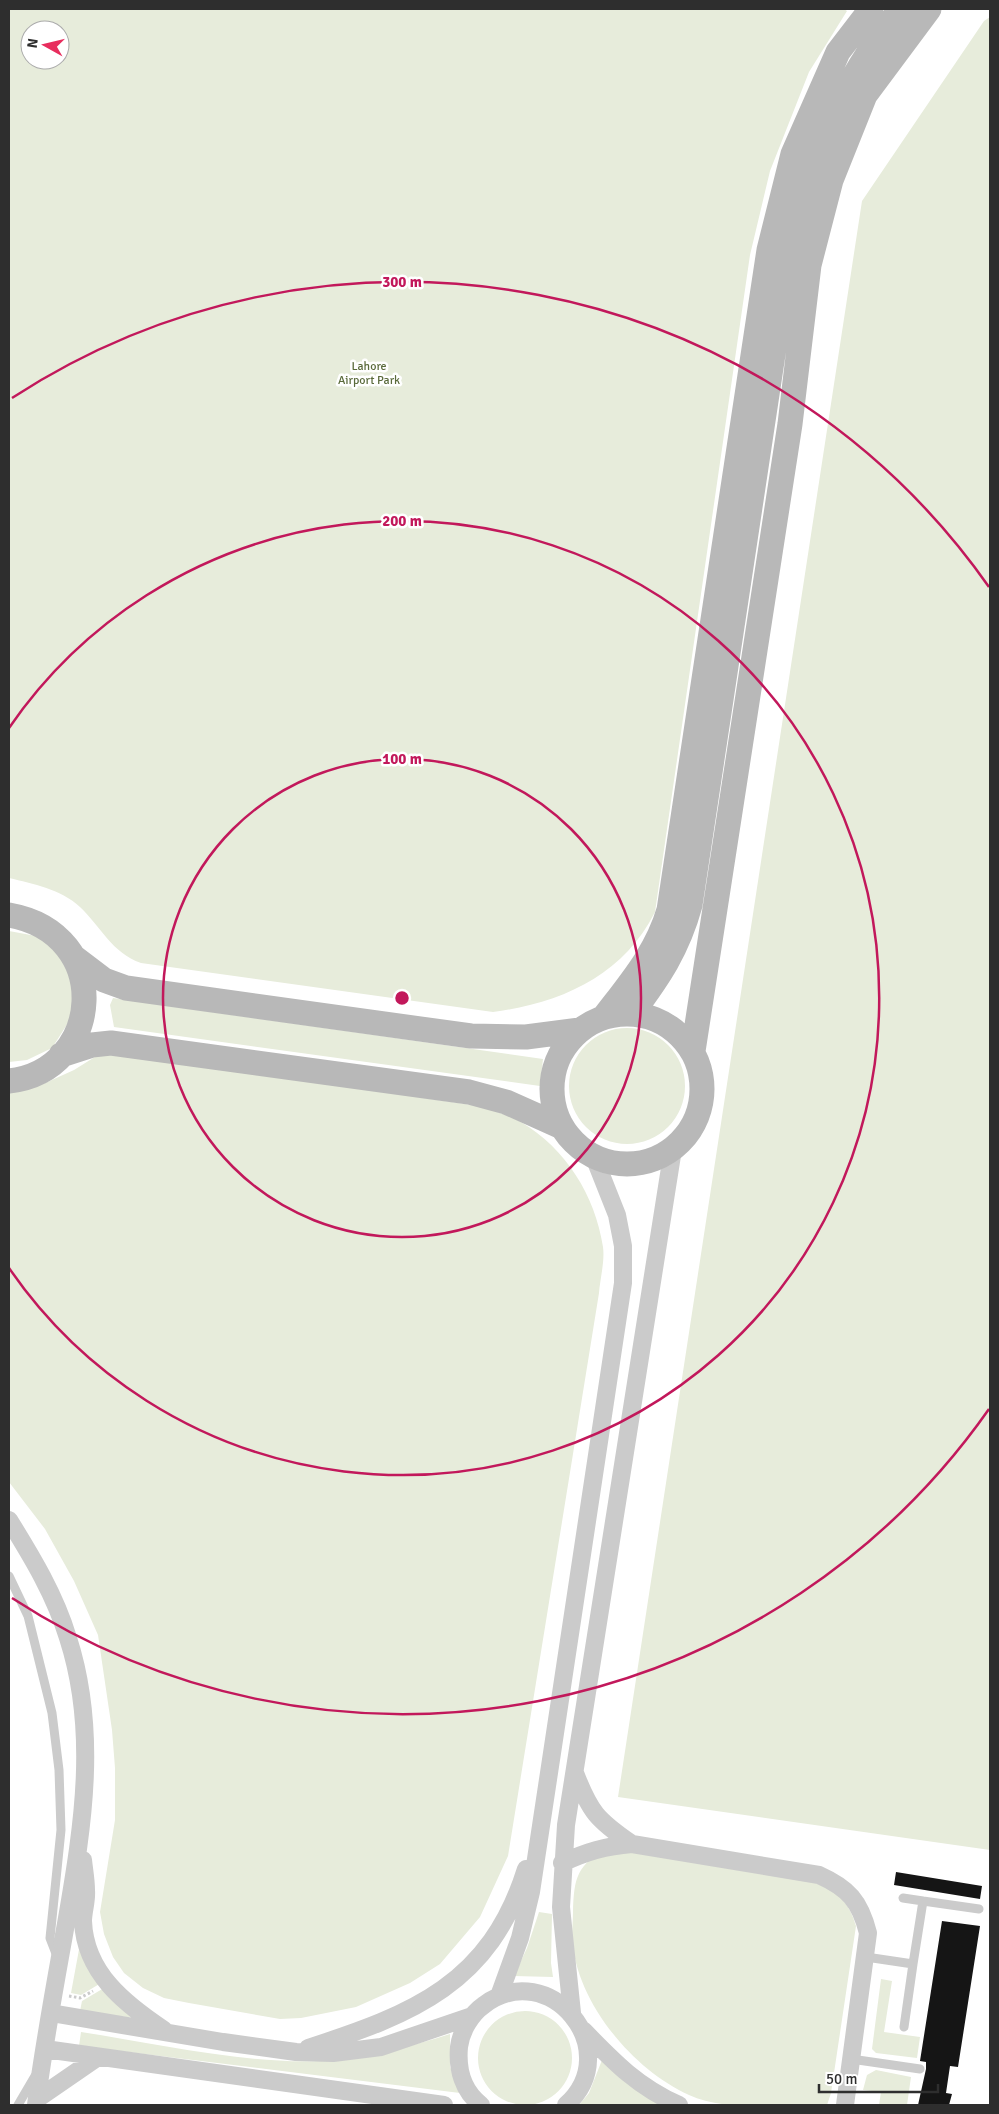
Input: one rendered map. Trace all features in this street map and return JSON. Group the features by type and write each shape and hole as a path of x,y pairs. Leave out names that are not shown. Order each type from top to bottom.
{"street":[{"path":"604,1017 646,962 657,943 670,910 769,250 793,154 838,52 871,9"},
{"path":"632,1013 668,963 684,928 690,905 788,255 803,198 824,133 850,80 901,9"},
{"path":"693,1051 790,424 809,265 831,180 864,95 929,9"},
{"path":"9,915 35,922 47,928 63,941 75,958 82,976 84,1005 76,1033 61,1055 36,1074 9,1081"},
{"path":"75,958 104,980 135,989 471,1036 526,1037 580,1030"},
{"path":"632,1013 651,1016 668,1024 682,1036 693,1051 700,1068 703,1086 696,1122 686,1137 673,1149 658,1158 640,1164 617,1164 594,1157 576,1144 562,1127 554,1107 552,1086 556,1064 565,1046 580,1030 604,1017 632,1013"},
{"path":"61,1055 92,1045 111,1043 468,1092 506,1102 562,1127"},
{"path":"572,2013 563,1943 562,1863 566,1825 673,1149"},
{"path":"499,1996 520,1938 531,1892 623,1283 623,1246 617,1215 594,1157"},
{"path":"9,1520 38,1566 59,1612 76,1666 86,1726 86,1771 80,1839 44,2056 34,2103"},
{"path":"575,1772 586,1801 596,1816 632,1844"},
{"path":"296,2052 388,2020 422,2004 460,1976 485,1950 503,1924 522,1884 541,1821"},
{"path":"80,1839 86,1891 83,1919 84,1930 92,1958 107,1983 125,2004 170,2035"},
{"path":"562,1863 596,1848 632,1844 819,1875 838,1883 853,1897 864,1916 868,1933 845,2105"},
{"path":"481,2105 467,2089 460,2075 458,2060 459,2044 464,2029 472,2016 489,2001 515,1992 546,1995 572,2013 581,2028 586,2041 587,2068 576,2094 566,2105"},
{"path":"51,2013 170,2035 296,2052 333,2053 381,2047 472,2016"},
{"path":"581,2028 624,2073 662,2098 679,2105"},
{"path":"44,2056 98,2057 382,2101 444,2105"},
{"path":"34,2103 98,2057"}],"lane":[{"path":"9,1576 28,1616 52,1713 59,1770 61,1830 50,1938 59,1962"},
{"path":"903,1898 979,1909"},
{"path":"904,2027 923,1900"},
{"path":"866,1957 913,1964"},
{"path":"18,2105 44,2056"},
{"path":"851,2058 920,2069"}],"path":[{"path":"54,1994 80,1998 107,1983"}],"green space":[{"name":"Lahore Airport Park","path":"9,9 844,9 847,11 809,72 770,171 750,255 655,912 642,934 626,953 588,983 566,993 542,1002 493,1012 141,963 131,959 114,946 80,907 72,901 56,891 9,878"},
{"path":"990,17 990,1850 618,1797 862,201 984,21"},
{"path":"9,931 36,936 48,943 71,969 75,1012 52,1048 27,1060 9,1062"},
{"path":"113,998 543,1059 540,1086 114,1027 110,1005"},
{"path":"627,1028 649,1032 668,1045 681,1064 685,1086 681,1108 668,1127 649,1140 627,1144 605,1140 586,1127 573,1108 569,1086 573,1064 586,1045 605,1032"},
{"path":"120,1053 485,1107 521,1122 552,1146 576,1175 593,1209 599,1228 603,1247 603,1264 599,1293 508,1856 480,1917 440,1964 410,1983 356,2007 301,2018 280,2019 164,1998 143,1988 124,1973 113,1957 104,1934 100,1912 115,1820 115,1768 112,1730 98,1635 74,1581 45,1529 9,1482 9,1087 43,1084 74,1070 98,1055"},
{"path":"608,1848 818,1878 842,1898 850,1910 856,1926 831,2093 827,2105 738,2106 704,2100 689,2095 668,2083 628,2051 596,2009 584,1986 576,1962 572,1938 575,1890 579,1873 590,1860"},
{"path":"539,1912 552,1914 551,1963 553,1977 514,1976 527,1948"},
{"path":"80,1944 101,1983 81,1995 71,1993"},
{"path":"881,1979 892,1981 884,2032 920,2037 917,2058 876,2053 872,2049"},
{"path":"104,1988 134,2018 80,2011 82,2001"},
{"path":"525,2011 543,2015 558,2025 568,2040 572,2058 568,2076 558,2091 543,2101 525,2105 507,2101 492,2091 482,2076 478,2058 482,2040 492,2025 507,2015"},
{"path":"81,2032 208,2053 273,2060 305,2061 335,2060 364,2056 450,2034 450,2067 460,2093 79,2046"},
{"path":"602,2060 666,2105 579,2105 589,2093"},
{"path":"876,2070 911,2077 907,2105 879,2105 881,2092 863,2090 867,2075"}],"building":[{"path":"896,1872 982,1886 980,1899 894,1885"},
{"path":"942,1921 980,1926 958,2067 950,2066 946,2093 952,2094 949,2105 918,2105 926,2069 926,2062 920,2061"}]}
